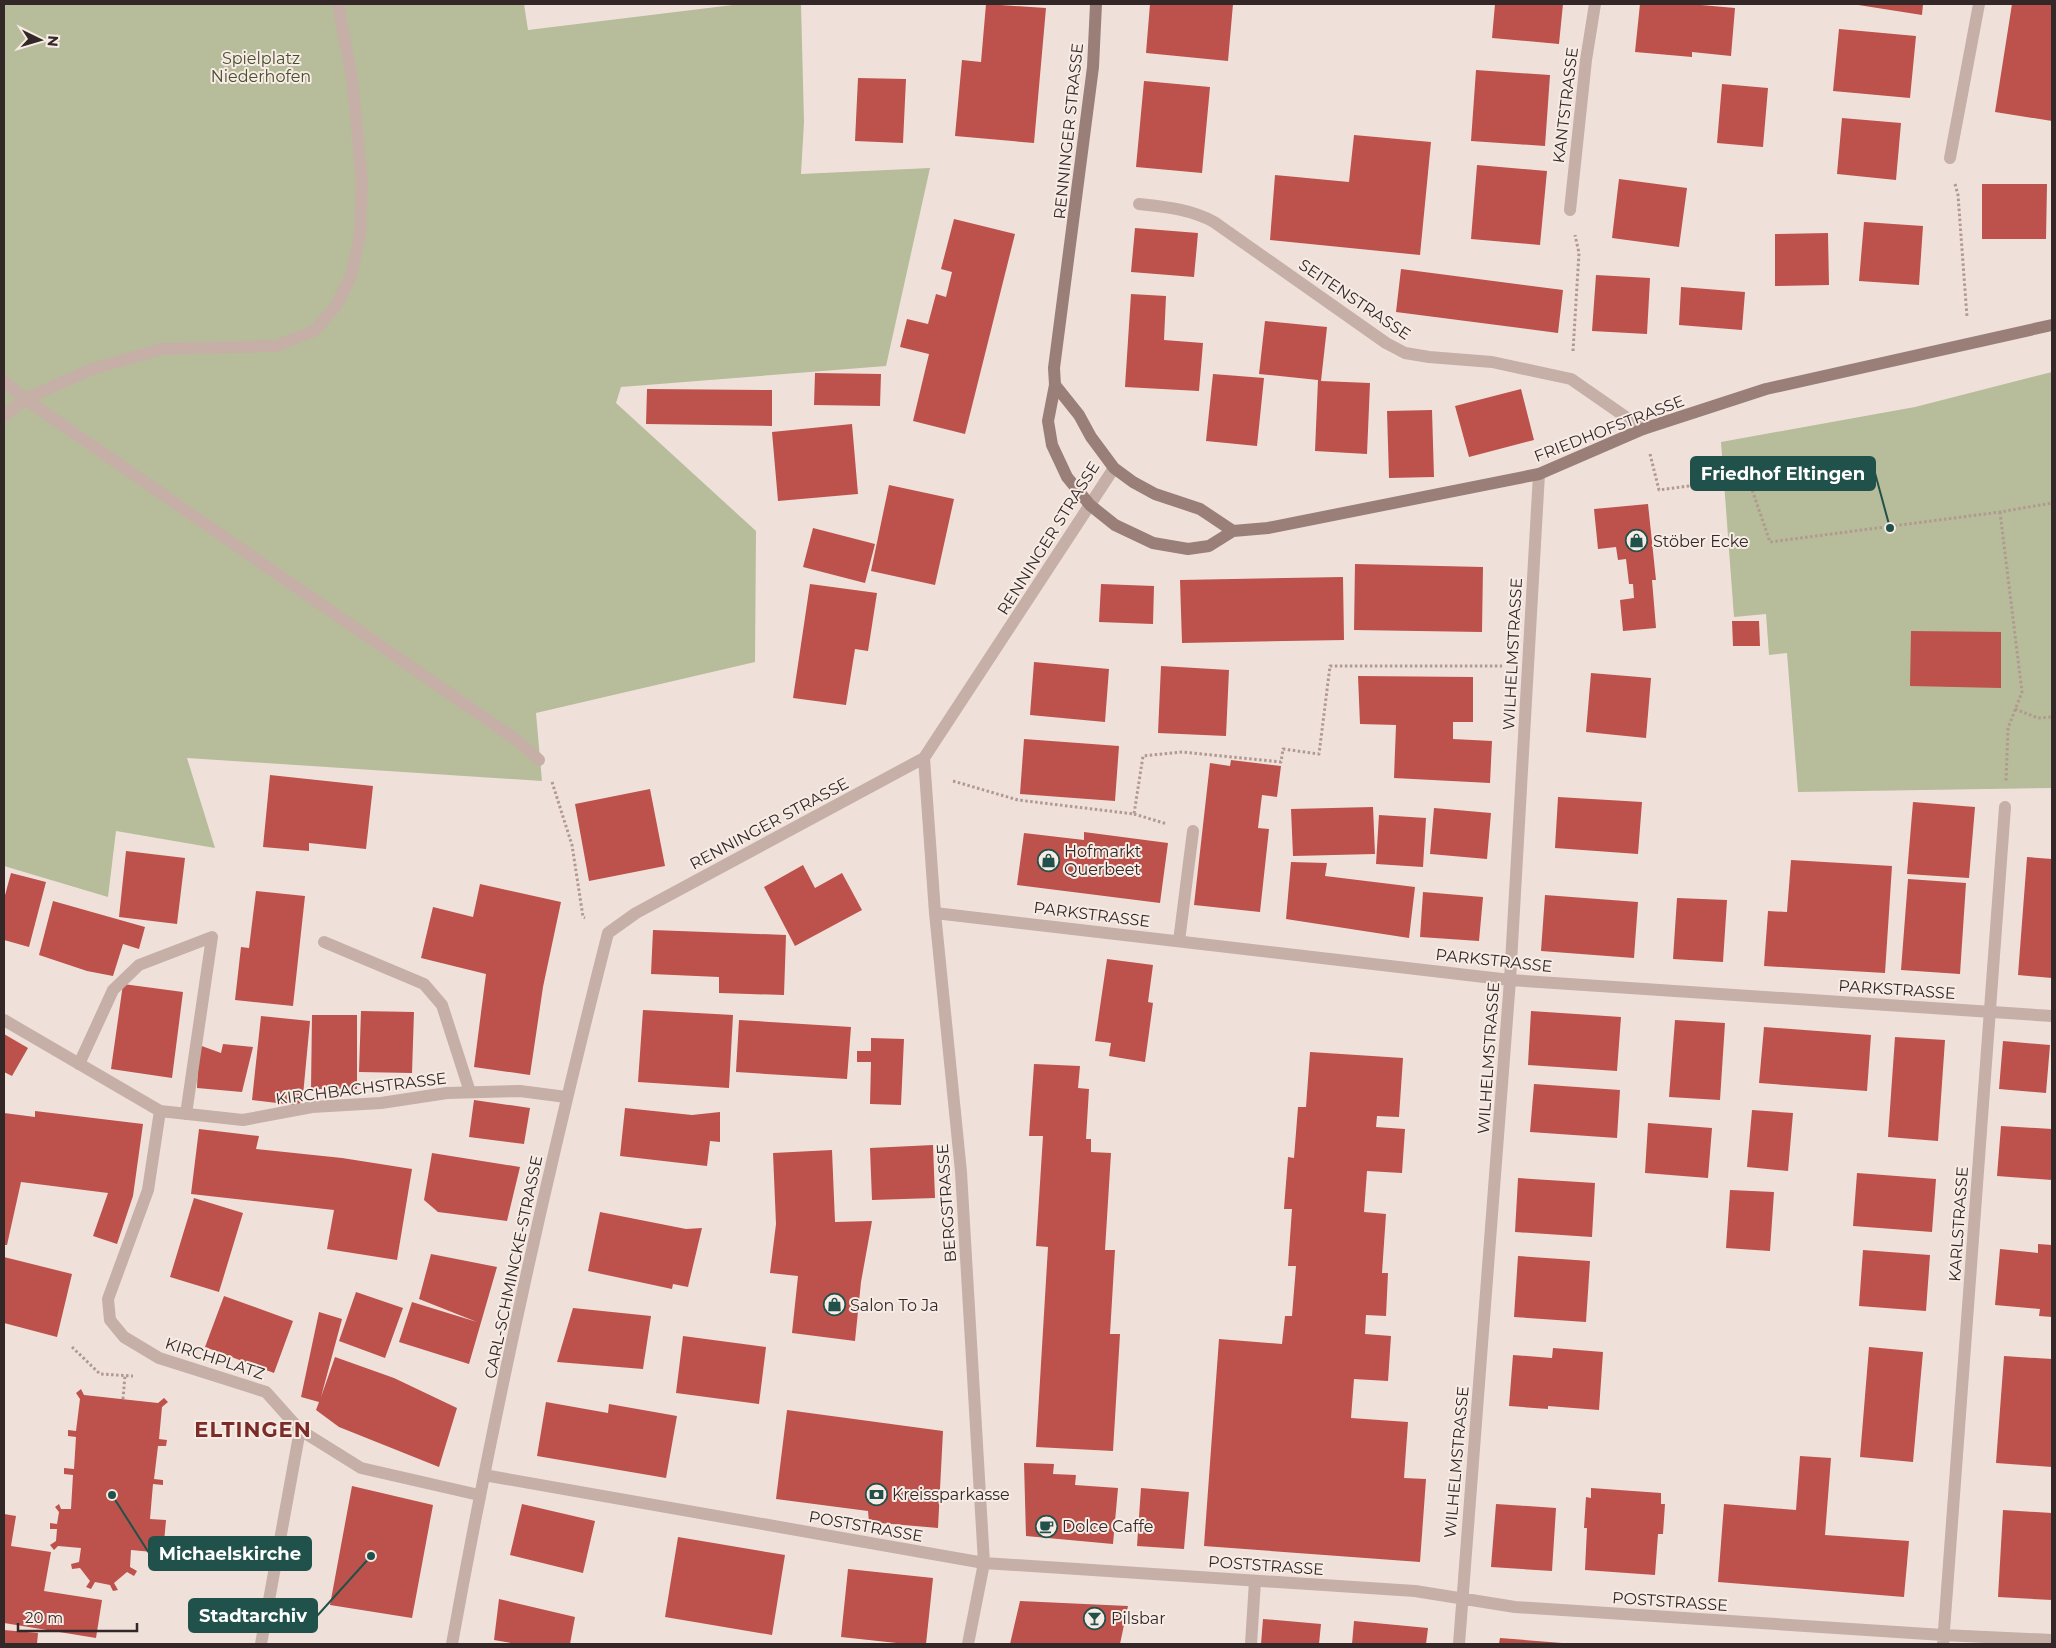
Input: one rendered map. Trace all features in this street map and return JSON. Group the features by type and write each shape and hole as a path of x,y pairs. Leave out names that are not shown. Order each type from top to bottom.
{"street":[{"path":"4,416 25,399 92,369 162,349 276,346 314,331 336,306 351,276 358,243 362,181 352,78 338,4"},
{"name":"RENNINGER STRASSE","path":"608,933 636,913 924,758 1114,468 1091,437 1078,415 1055,386 1054,368 1093,67 1096,4"},
{"name":"KANTSTRASSE","path":"1570,210 1586,60 1595,4"},
{"path":"1950,158 1979,4"},
{"name":"SEITENSTRASSE","path":"1139,204 1199,213 1386,343 1405,353 1429,358 1492,362 1571,379 1643,429"},
{"name":"FRIEDHOFSTRASSE","path":"1055,386 1048,421 1052,445 1067,477 1090,505 1115,525 1153,543 1188,550 1208,546 1233,531 1268,528 1539,474 1643,429 1766,389 1969,342 2052,325"},
{"path":"4,382 25,399 518,741 539,760"},
{"path":"1114,468 1155,494 1200,509 1233,531"},
{"name":"WILHELMSTRASSE","path":"1459,1644 1510,980 1539,474"},
{"name":"BERGSTRASSE","path":"924,758 935,912 961,1172 984,1563 968,1644"},
{"name":"KARLSTRASSE","path":"1943,1640 2005,807"},
{"path":"1179,941 1193,831"},
{"name":"PARKSTRASSE","path":"935,912 1510,980 2052,1016"},
{"name":"CARL-SCHMINCKE-STRASSE","path":"452,1644 479,1495 566,1097 608,933"},
{"path":"79,1064 113,990 139,965 212,937 186,1114"},
{"path":"324,942 424,984 442,1005 470,1092"},
{"name":"KIRCHBACHSTRASSE","path":"4,1020 160,1111 243,1120 312,1107 380,1103 448,1093 520,1091 566,1097"},
{"name":"KIRCHPLATZ","path":"160,1111 148,1190 108,1299 110,1320 124,1337 159,1358 266,1392 300,1430 360,1468 479,1495"},
{"path":"260,1644 300,1430"},
{"name":"POSTSTRASSE","path":"484,1475 984,1563 1415,1591 1515,1607 1943,1640 2052,1640"},
{"path":"1251,1644 1256,1581"}],"path":[{"path":"1950,158 1958,195 1969,342"},
{"path":"1570,210 1579,253 1571,379"},
{"path":"1643,429 1659,490 1748,478 1770,542 2000,512 2052,503"},
{"path":"2000,512 2022,692 2008,728 2005,807"},
{"path":"1134,814 1143,756 1183,752 1281,762 1283,749 1319,754 1330,666 1528,666"},
{"path":"2015,709 2038,718 2052,716"},
{"path":"539,760 553,783 572,845 583,917 608,933"},
{"path":"925,772 1018,800 1134,814 1193,831"},
{"path":"72,1347 100,1374 125,1375 123,1399"}],"green space":[{"name":"Spielplatz Niederhofen","path":"4,4 524,4 528,30 741,4 801,4 804,122 801,174 930,168 886,366 621,387 616,403 756,531 755,662 536,713 542,781 187,758 215,848 116,831 108,897 4,866"},
{"path":"2052,372 2052,788 1798,792 1787,653 1769,655 1766,614 1734,617 1721,442 1915,407"}],"building":[{"path":"986,4 1046,8 1034,143 955,136 962,60 981,62"},
{"path":"1150,4 1233,4 1228,61 1146,53"},
{"path":"1495,4 1563,4 1559,44 1492,38"},
{"path":"1640,4 1690,4 1735,8 1731,56 1692,52 1692,57 1635,52"},
{"path":"1852,4 1923,4 1922,15"},
{"path":"2012,4 2052,4 2052,121 1995,112"},
{"path":"1839,29 1916,36 1910,98 1833,91"},
{"path":"1476,70 1550,75 1545,146 1471,141"},
{"path":"858,78 906,79 903,143 855,141"},
{"path":"1144,81 1210,87 1202,173 1136,167"},
{"path":"1722,84 1768,88 1763,147 1717,143"},
{"path":"1842,118 1901,123 1896,180 1837,174"},
{"path":"1354,135 1431,142 1420,255 1270,240 1275,175 1349,182"},
{"path":"1477,165 1547,171 1540,245 1471,239"},
{"path":"1619,179 1687,188 1679,247 1612,238"},
{"path":"1982,184 2047,184 2046,239 1982,239"},
{"path":"954,219 1015,234 965,434 913,421 929,354 900,347 907,319 928,324 936,294 946,297 952,272 941,269"},
{"path":"1864,222 1923,226 1919,285 1859,281"},
{"path":"1135,228 1198,233 1194,277 1131,272"},
{"path":"1828,233 1829,285 1775,286 1775,234"},
{"path":"1401,269 1563,290 1558,333 1396,312"},
{"path":"1596,275 1650,278 1647,334 1592,331"},
{"path":"1681,287 1745,292 1742,330 1679,325"},
{"path":"1131,294 1166,296 1164,340 1203,343 1199,391 1125,387"},
{"path":"1265,321 1327,327 1321,381 1370,383 1367,454 1315,451 1318,380 1259,374"},
{"path":"815,373 881,374 880,406 814,405"},
{"path":"1213,374 1264,378 1257,446 1206,441"},
{"path":"647,389 772,390 772,426 646,424"},
{"path":"1521,389 1534,440 1469,457 1455,406"},
{"path":"1432,410 1434,477 1389,478 1387,411"},
{"path":"852,424 858,494 778,501 772,432"},
{"path":"889,485 954,499 935,585 871,571"},
{"path":"1648,504 1656,580 1652,580 1656,628 1623,631 1620,600 1634,598 1633,584 1629,584 1626,559 1618,560 1616,547 1598,549 1594,509"},
{"path":"813,528 875,544 865,583 803,567"},
{"path":"1355,564 1483,567 1482,632 1354,630"},
{"path":"1343,577 1344,640 1182,643 1180,580"},
{"path":"810,584 877,593 868,651 855,649 846,705 793,698"},
{"path":"1101,584 1154,586 1153,624 1099,622"},
{"path":"1732,621 1759,621 1760,646 1733,646"},
{"path":"1911,631 2001,632 2001,688 1910,686"},
{"path":"1034,662 1109,669 1105,722 1030,715"},
{"path":"1161,666 1229,670 1226,736 1158,733"},
{"path":"1591,673 1651,678 1646,738 1586,732"},
{"path":"1358,676 1473,677 1473,722 1453,722 1453,739 1492,741 1490,783 1394,778 1396,725 1360,724"},
{"path":"1024,739 1119,746 1115,801 1020,794"},
{"path":"1231,760 1281,766 1277,797 1262,795 1258,828 1269,829 1260,912 1194,905 1210,763 1230,766"},
{"path":"270,775 373,786 366,849 309,843 309,851 263,847"},
{"path":"650,789 665,866 589,881 575,804"},
{"path":"1558,797 1642,802 1638,854 1555,848"},
{"path":"1913,802 1975,807 1969,878 1907,874"},
{"path":"1373,807 1375,854 1293,856 1291,809"},
{"path":"1434,808 1491,813 1487,859 1430,854"},
{"path":"1379,815 1426,818 1423,867 1376,864"},
{"path":"1084,832 1168,843 1160,903 1017,885 1024,833 1084,840"},
{"path":"126,851 185,858 177,924 119,917"},
{"path":"2027,857 2052,859 2052,978 2018,975"},
{"path":"1791,860 1892,866 1885,973 1764,966 1768,911 1787,912"},
{"path":"1291,862 1327,863 1325,876 1415,887 1409,938 1286,919"},
{"path":"803,865 815,888 842,873 862,910 795,946 764,887"},
{"path":"11,873 46,882 29,947 4,940 4,899"},
{"path":"1908,879 1966,883 1960,974 1901,970"},
{"path":"480,884 561,902 543,987 530,1075 474,1067 486,974 421,958 433,907 473,917"},
{"path":"256,891 305,896 293,1006 235,1000 241,947 249,948"},
{"path":"1423,892 1483,897 1479,941 1420,937"},
{"path":"1545,895 1638,902 1634,958 1541,951"},
{"path":"1677,898 1727,900 1723,962 1673,959"},
{"path":"53,901 145,927 139,949 123,944 113,976 87,971 39,955"},
{"path":"653,930 786,935 784,995 719,993 719,977 651,974"},
{"path":"1107,959 1153,965 1148,1002 1153,1003 1145,1062 1109,1056 1111,1043 1095,1041"},
{"path":"123,984 183,992 172,1078 111,1069"},
{"path":"643,1010 733,1015 729,1088 638,1082"},
{"path":"361,1011 414,1012 412,1073 359,1072"},
{"path":"1531,1011 1621,1017 1617,1071 1528,1065"},
{"path":"312,1015 357,1015 357,1089 311,1089"},
{"path":"261,1016 310,1021 302,1106 252,1100"},
{"path":"739,1020 851,1027 847,1079 736,1072"},
{"path":"1675,1020 1725,1023 1720,1100 1669,1097"},
{"path":"1764,1027 1871,1035 1867,1091 1759,1083"},
{"path":"4,1034 28,1048 12,1076 4,1072"},
{"path":"1895,1037 1945,1040 1938,1141 1888,1137"},
{"path":"871,1038 904,1039 901,1105 870,1104 871,1062 857,1062 857,1051 871,1051"},
{"path":"2003,1041 2050,1045 2046,1093 1999,1089"},
{"path":"223,1044 253,1047 242,1092 197,1088 199,1045 221,1053"},
{"path":"1310,1052 1403,1058 1399,1117 1377,1116 1376,1127 1405,1129 1402,1173 1367,1171 1364,1212 1386,1214 1382,1273 1388,1273 1386,1316 1366,1315 1365,1334 1391,1336 1388,1381 1354,1379 1351,1418 1408,1422 1404,1478 1426,1479 1420,1562 1204,1546 1219,1339 1282,1344 1285,1316 1292,1316 1296,1266 1288,1266 1292,1209 1284,1209 1288,1157 1294,1158 1298,1107 1306,1107"},
{"path":"1034,1064 1080,1066 1078,1088 1089,1089 1086,1139 1091,1139 1091,1152 1111,1153 1105,1250 1115,1250 1110,1334 1120,1334 1113,1451 1036,1447 1048,1247 1036,1246 1043,1136 1029,1136"},
{"path":"1534,1084 1620,1090 1617,1138 1530,1132"},
{"path":"474,1100 530,1108 524,1144 469,1137"},
{"path":"625,1108 692,1115 720,1112 720,1142 710,1141 707,1166 620,1156"},
{"path":"1752,1110 1793,1113 1788,1171 1747,1167"},
{"path":"35,1111 143,1124 133,1196 117,1244 93,1236 108,1193 21,1182 7,1245 4,1245 4,1113 35,1117"},
{"path":"1648,1123 1712,1128 1708,1178 1645,1173"},
{"path":"2001,1126 2052,1129 2052,1180 1997,1176"},
{"path":"199,1129 259,1136 256,1149 342,1158 412,1169 397,1260 327,1249 334,1210 191,1194"},
{"path":"933,1145 935,1198 872,1200 870,1148"},
{"path":"832,1150 835,1222 872,1221 861,1282 855,1341 792,1333 798,1276 770,1273 776,1224 773,1153"},
{"path":"432,1153 520,1167 507,1221 438,1212 424,1200"},
{"path":"1857,1173 1936,1179 1932,1232 1853,1226"},
{"path":"1518,1178 1595,1183 1592,1237 1515,1232"},
{"path":"1730,1190 1774,1192 1770,1251 1726,1248"},
{"path":"194,1198 243,1213 219,1292 170,1277"},
{"path":"600,1212 686,1229 702,1228 688,1287 673,1284 672,1289 588,1271"},
{"path":"2038,1244 2052,1245 2052,1317 2039,1316 2040,1309 1995,1305 2000,1249 2038,1253"},
{"path":"1863,1250 1930,1255 1926,1311 1859,1306"},
{"path":"431,1254 497,1267 469,1364 399,1342 412,1302 477,1322 419,1299"},
{"path":"1518,1256 1590,1261 1586,1322 1514,1317"},
{"path":"4,1257 72,1274 57,1337 4,1323"},
{"path":"356,1292 403,1308 385,1358 339,1341"},
{"path":"224,1296 293,1321 274,1373 205,1347"},
{"path":"573,1308 651,1316 643,1369 557,1362"},
{"path":"319,1312 342,1319 321,1397 335,1357 394,1378 457,1408 439,1467 339,1427 316,1410 319,1402 301,1397"},
{"path":"683,1336 766,1347 759,1404 676,1393"},
{"path":"1869,1347 1923,1352 1913,1462 1860,1457"},
{"path":"1553,1348 1603,1352 1599,1410 1548,1406 1548,1409 1509,1406 1513,1355 1552,1358"},
{"path":"2004,1356 2052,1359 2052,1467 1996,1463"},
{"path":"81,1389 84,1395 158,1403 164,1398 168,1402 162,1407 159,1439 167,1440 166,1446 158,1446 154,1479 163,1480 163,1485 153,1484 150,1519 166,1520 163,1553 131,1550 130,1567 137,1571 134,1576 127,1572 114,1583 118,1590 113,1591 110,1585 95,1582 91,1589 86,1587 90,1581 80,1568 72,1569 71,1564 79,1562 81,1548 58,1546 54,1550 50,1545 56,1541 57,1529 50,1529 50,1523 57,1524 59,1512 55,1507 59,1504 61,1509 71,1509 73,1475 64,1474 64,1468 74,1469 76,1437 68,1436 68,1430 76,1431 80,1399 76,1393"},
{"path":"546,1402 608,1413 609,1404 677,1416 666,1478 537,1456"},
{"path":"787,1410 943,1431 938,1528 869,1522 868,1511 776,1499"},
{"path":"1800,1456 1831,1458 1825,1535 1909,1541 1904,1597 1718,1582 1724,1504 1796,1510"},
{"path":"1024,1463 1054,1464 1053,1474 1076,1475 1075,1485 1118,1488 1113,1544 1026,1536"},
{"path":"352,1486 433,1505 412,1618 330,1605"},
{"path":"1141,1488 1189,1492 1184,1549 1137,1546"},
{"path":"1591,1488 1661,1493 1661,1504 1665,1504 1663,1534 1658,1534 1655,1575 1585,1570 1587,1528 1584,1528 1586,1497 1591,1498"},
{"path":"522,1504 595,1521 583,1573 510,1555"},
{"path":"1496,1504 1556,1508 1552,1571 1491,1567"},
{"path":"2003,1510 2052,1513 2052,1600 1998,1597"},
{"path":"4,1514 16,1516 11,1546 51,1552 44,1591 102,1600 96,1638 4,1623"},
{"path":"678,1537 785,1555 772,1635 665,1617"},
{"path":"848,1569 933,1578 926,1644 906,1644 841,1637"},
{"path":"499,1599 575,1617 570,1644 517,1644 494,1640"},
{"path":"1020,1601 1128,1606 1120,1644 1010,1644"},
{"path":"1263,1619 1321,1624 1319,1644 1261,1644"},
{"path":"1354,1621 1428,1628 1426,1644 1352,1644"},
{"path":"4,1630 38,1633 37,1644 4,1644"},
{"path":"1500,1638 1562,1643 1562,1644 1499,1644"}],"place":[{"name":"Friedhof Eltingen","path":"1890,528"},
{"name":"Stöber Ecke","path":"1637,541"},
{"name":"Hofmarkt Querbeet","path":"1048,860"},
{"name":"Salon To Ja","path":"834,1305"},
{"name":"Kreissparkasse","path":"876,1494"},
{"name":"Michaelskirche","path":"112,1495"},
{"name":"Dolce Caffe","path":"1046,1526"},
{"name":"Stadtarchiv","path":"371,1556"},
{"name":"Pilsbar","path":"1095,1618"}],"district":[{"name":"ELTINGEN","path":"253,1430"}]}
